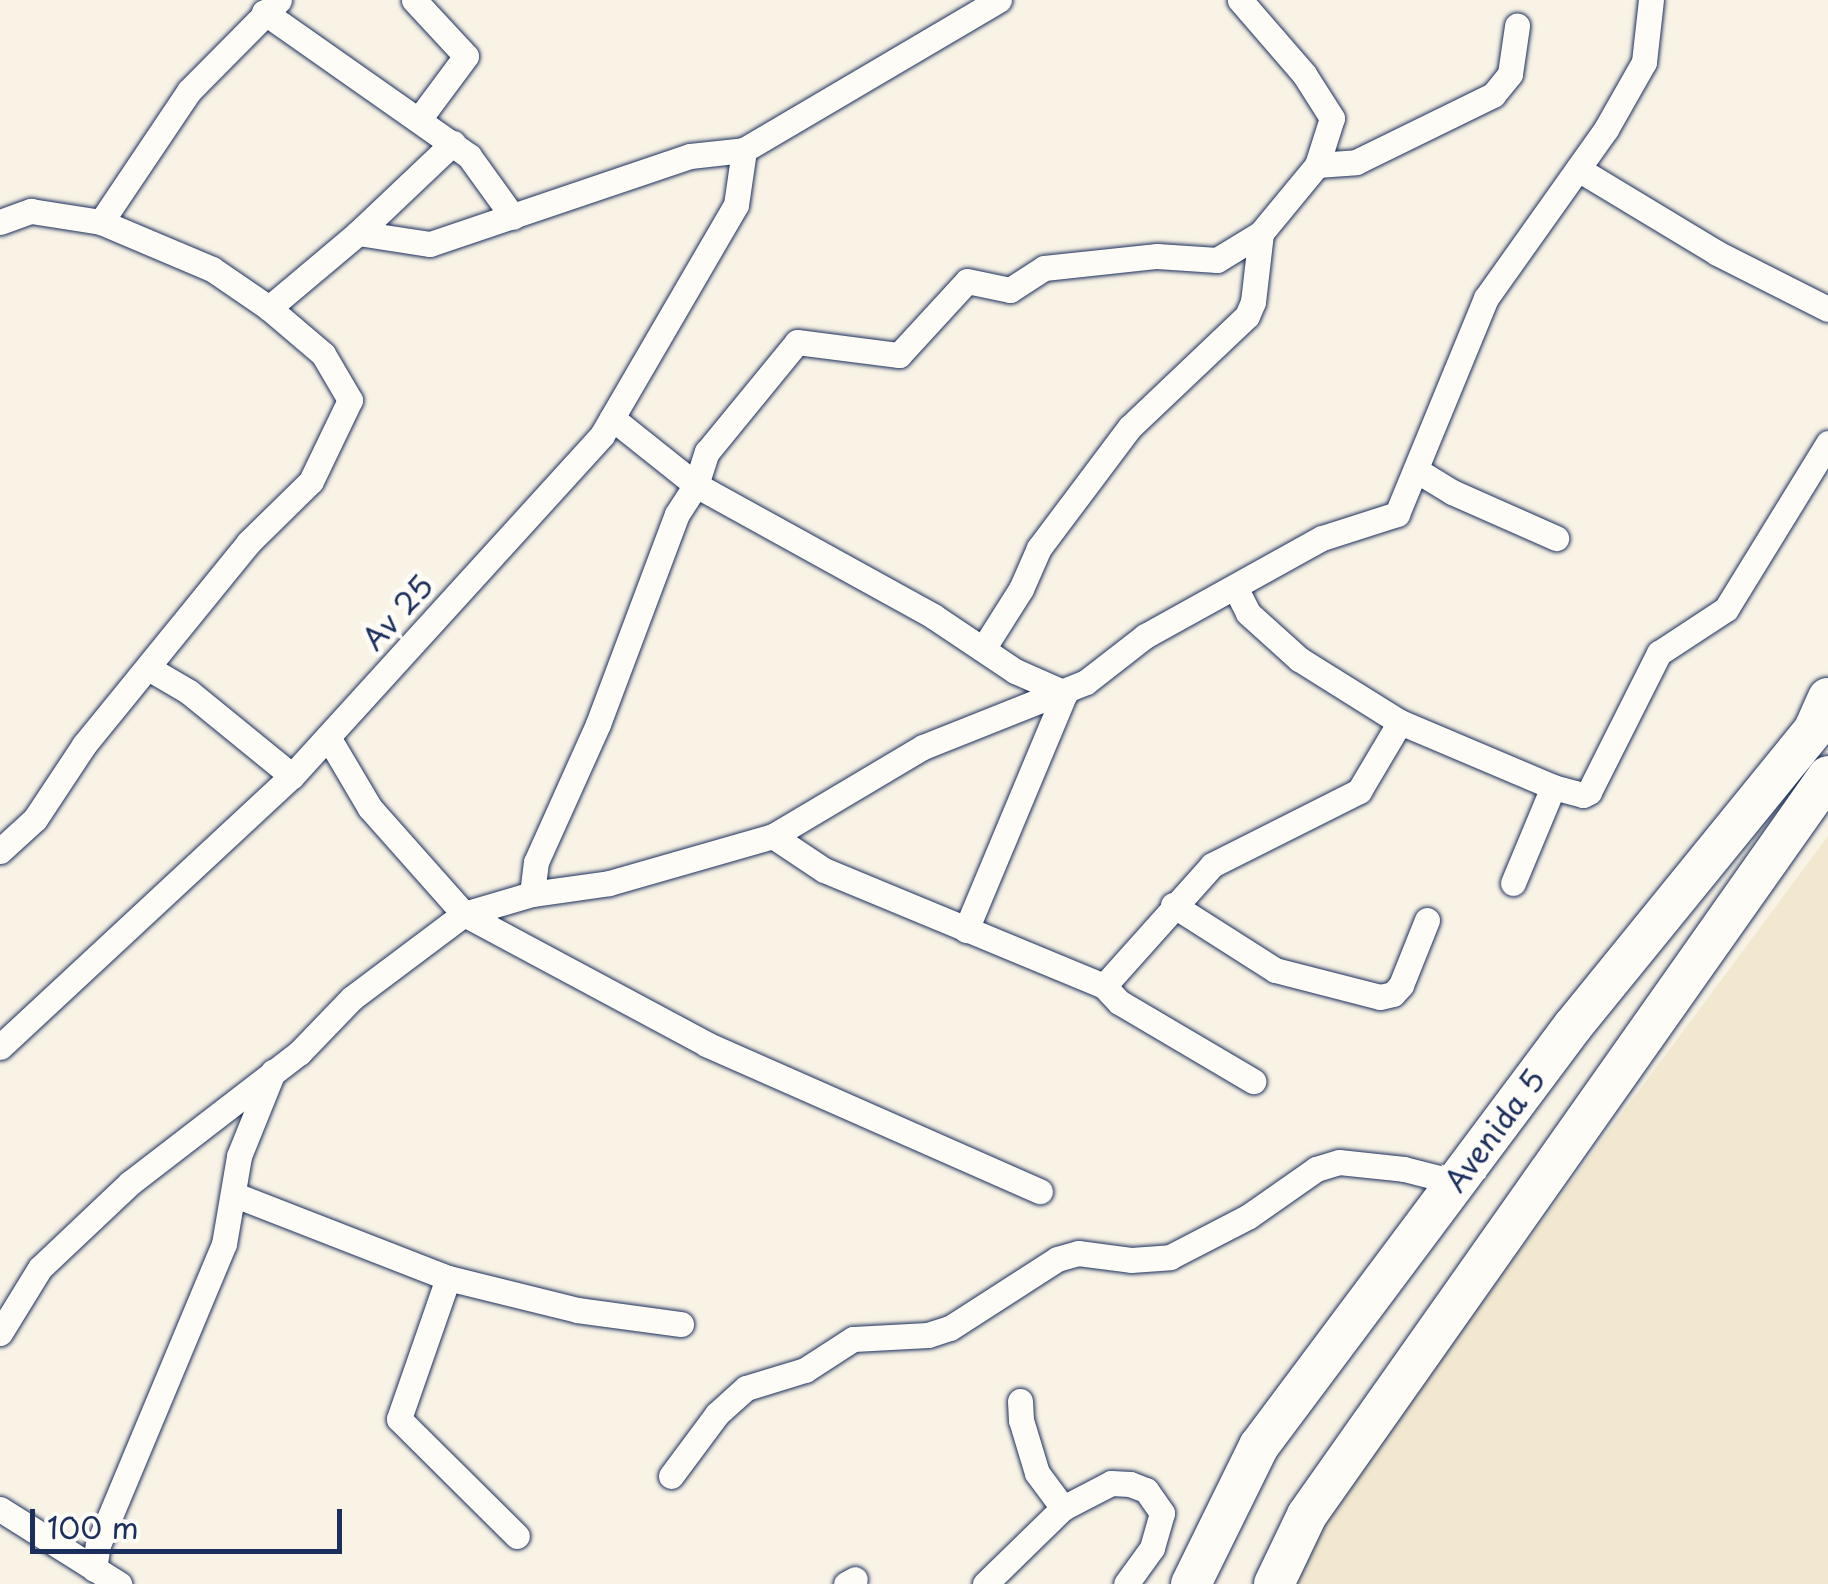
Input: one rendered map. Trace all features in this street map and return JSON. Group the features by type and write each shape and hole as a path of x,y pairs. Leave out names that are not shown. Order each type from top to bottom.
{"main road":[{"name":"Avenida 5","path":"1191,1584 1260,1446 1573,1026 1814,729 1828,698"},
{"path":"1274,1584 1307,1515 1828,776"}],"street":[{"path":"414,0 466,56 420,118"},
{"path":"358,232 430,244 690,156 744,150 999,0"},
{"path":"532,894 536,862 598,724 677,514 696,485 707,452 798,342 898,355 967,281 1010,290 1044,268 1157,256 1218,260 1261,233 1318,165 1332,118 1304,74 1240,0"},
{"path":"0,1334 40,1268 79,1230 182,1140 298,1053 352,998 464,914 532,894 610,883 773,836 923,747 1086,682 1145,636 1322,538 1397,514 1456,362 1486,298 1578,169 1644,62 1651,0"},
{"path":"101,222 188,91 271,6 469,156 513,216"},
{"path":"1318,165 1356,162 1492,94 1510,74 1517,26"},
{"path":"268,308 358,232 452,143"},
{"name":"Av 25","path":"0,1047 292,776 602,435 736,205 744,150"},
{"path":"1578,169 1718,253 1828,309"},
{"path":"0,222 31,211 101,222 212,269 268,308 322,354 350,400 338,433 310,481 248,543 84,745 35,819 0,851"},
{"path":"984,649 1021,589 1039,548 1130,427 1247,316 1253,302 1261,233"},
{"path":"612,418 696,485 933,616 1015,671 1065,693"},
{"path":"1235,587 1248,612 1300,660 1400,722 1553,787 1573,794 1590,792 1659,653 1726,609 1828,443"},
{"path":"1416,470 1452,492 1556,538"},
{"path":"150,668 188,692 292,776"},
{"path":"966,930 1065,693"},
{"path":"1104,986 1212,865 1359,790 1400,722"},
{"path":"328,738 370,808 464,914 706,1044 1040,1191"},
{"path":"1513,883 1553,787"},
{"path":"773,836 824,870 1104,986 1120,1002 1252,1081"},
{"path":"1173,905 1275,970 1380,997 1393,994 1401,985 1427,920"},
{"path":"94,1569 98,1545 224,1244 240,1156 274,1070"},
{"path":"671,1476 717,1414 746,1388 806,1370 852,1339 928,1336 950,1328 1057,1260 1078,1253 1144,1260 1170,1256 1249,1216 1316,1169 1340,1162 1404,1169 1455,1182"},
{"path":"235,1194 448,1278 577,1310 680,1324"},
{"path":"448,1278 398,1419 517,1536"},
{"path":"1020,1400 1021,1420 1038,1472 1063,1508"},
{"path":"985,1584 1063,1508 1111,1484 1146,1490 1162,1513 1160,1529 1126,1584"},
{"path":"0,1509 118,1584"}],"shaded area":[{"path":"1828,836 1828,1584 1290,1584 1321,1519"}]}
